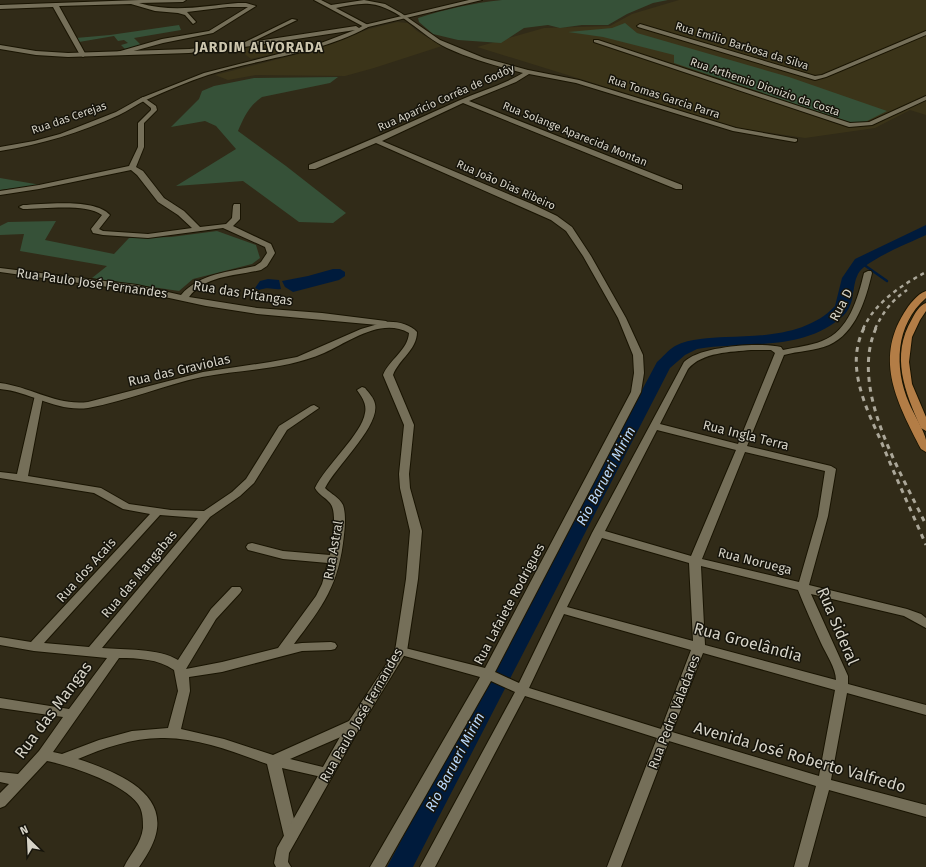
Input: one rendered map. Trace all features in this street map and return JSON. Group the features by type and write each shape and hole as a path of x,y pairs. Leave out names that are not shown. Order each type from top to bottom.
{"main road":[{"path":"926,294 912,307 904,318 899,332 894,366 895,375 904,399 926,449"},
{"path":"926,306 916,317 904,352 903,365 905,378 911,396 926,428"}],"street":[{"path":"17,0 27,6"},
{"path":"0,7 183,0"},
{"path":"317,0 366,26"},
{"path":"0,47 53,55 197,50 242,45 366,26 455,4 479,0"},
{"path":"119,53 162,41 211,32 253,6 246,2 230,1 180,12"},
{"name":"Rua Aparício Corrêa de Godóy","path":"332,7 371,2 381,5 405,17 423,32 461,51 528,72"},
{"path":"133,3 148,8 187,14 193,22"},
{"path":"55,5 83,55"},
{"path":"242,45 294,20"},
{"name":"Rua das Cerejas","path":"0,149 35,143 62,135 118,113 143,99 219,70 323,44 355,32 366,26"},
{"name":"Rua Emílio Barbosa da Silva","path":"640,26 815,78 824,76 926,33"},
{"name":"Rua Arthemio Dionizio da Costa","path":"596,41 849,125 870,124 926,98"},
{"name":"Rua Aparício Corrêa de Godóy","path":"312,167 376,141 463,101 514,81 528,72"},
{"name":"Rua Tomas Garcia Parra","path":"528,72 577,81 735,130 795,140"},
{"path":"132,168 141,147 141,123 154,110 152,104 143,99"},
{"name":"Rua Solange Aparecida Montan","path":"463,101 679,187"},
{"name":"Rua João Dias Ribeiro","path":"376,141 529,206 563,224 569,229 587,256 622,318 633,346"},
{"path":"0,193 39,187 132,168 140,174 161,200 180,213 198,229"},
{"path":"228,227 236,219 237,206"},
{"name":"Rua das Pitangas","path":"23,208 82,207 98,209 105,212 106,215 95,229 96,231 103,233 148,236 166,235 217,226 228,227 268,246 271,253 258,268 208,279 188,290 183,298 257,311 322,316 386,324"},
{"name":"Rua Paulo José Fernandes","path":"0,270 137,288 183,298"},
{"name":"Rua D","path":"780,353 826,343 839,335 850,321 863,291 868,273"},
{"name":"Rua Paulo José Fernandes","path":"284,867 281,863 282,852 354,725 401,651 412,580 416,532 405,488 404,474 409,425 388,375 390,370 405,352 414,336 413,332 409,329 386,324"},
{"name":"Rua das Graviolas","path":"0,386 20,389 70,406 100,402 219,371 290,362 308,357 368,330 386,324"},
{"name":"Rua Lafaiete Rodrigues","path":"378,867 491,676 636,392 638,355 633,346"},
{"path":"427,867 684,368 689,361 698,357 759,346 775,347 780,353"},
{"name":"Rua Pedro Valadares","path":"614,867 699,646 695,561 780,353"},
{"name":"Rua Astral","path":"282,651 326,590 334,559 338,532 339,508 336,501 321,491 320,488 325,478 360,433 367,420 370,412 370,404 362,390"},
{"path":"22,478 38,396"},
{"name":"Rua das Mangabas","path":"93,651 179,549 206,514 236,494 250,481 283,428 314,408"},
{"name":"Rua Ingla Terra","path":"654,426 796,462 831,469"},
{"name":"Rua Sideral","path":"801,867 824,783 842,686 842,676 812,611 803,587 823,516 831,469"},
{"name":"Rua das Mangabas","path":"0,475 97,490 127,507 157,512 206,514"},
{"name":"Rua dos Acais","path":"34,647 157,512"},
{"name":"Rua Noruega","path":"598,533 695,561 907,613 917,617 926,624"},
{"path":"252,547 272,554 297,558 334,559"},
{"path":"180,670 191,655 208,621 217,608 236,590"},
{"name":"Rua Groelândia","path":"560,609 699,646 926,710"},
{"path":"0,640 34,647 116,654 140,654 159,657 170,661 180,670 184,691 179,716 173,733"},
{"path":"180,670 222,667 302,647 330,646"},
{"name":"Avenida José Roberto Valfredo","path":"401,651 491,676 519,688 665,735 824,783 926,810"},
{"name":"Rua das Mangas","path":"0,802 44,755 116,654"},
{"path":"0,703 72,714"},
{"path":"273,761 354,725"},
{"path":"64,758 118,740 155,733 173,733 238,748 273,761 326,773"},
{"path":"44,755 64,758 120,783 139,796 148,808 150,823 147,844 131,867"},
{"path":"273,761 291,836"},
{"path":"0,777 21,780"}],"shaded area":[{"path":"679,0 926,0 926,115 910,110 875,128 805,138 738,128 477,47 544,28 610,26 632,14"},
{"path":"397,22 408,23 417,31 442,46 345,76 256,75 228,80 215,75 310,51 369,29"},
{"path":"281,40 295,49 251,59 236,47"}],"green space":[{"path":"502,0 668,0 653,3 627,14 608,25 582,25 560,28 548,25 524,28 501,43 458,40 433,34 419,22 418,18 460,7"},
{"path":"625,23 637,33 789,77 887,111 863,123 852,123 674,63 674,55 603,37 568,32 612,28"},
{"path":"179,25 181,30 134,38 141,45 125,49 121,45 128,43 124,40 118,41 114,36 79,42 76,38 110,35"},
{"path":"338,77 330,83 262,97 247,112 238,131 346,213 333,223 299,222 243,181 176,186 236,149 216,126 205,121 171,127 199,99 202,91 214,86 254,78"},
{"path":"0,178 41,185 0,190"},
{"path":"56,221 45,240 114,254 129,238 171,237 217,231 256,245 260,258 252,264 193,279 179,291 92,278 107,266 20,251 24,234 0,235 0,226 8,222"}],"water":[{"path":"333,269 340,269 345,272 345,276 339,280 293,292 285,287 282,281 308,276"},
{"path":"268,279 279,280 281,289 266,288 259,290 255,288 260,281"}],"waterway":[{"name":"Rio Barueri Mirim","path":"400,867 663,366 679,351 697,344 763,340 799,333 821,324 840,310 844,304 849,278 860,262 926,229"},
{"path":"860,262 887,281"}],"railway":[{"path":"863,329 868,319 890,295 926,272"},
{"path":"875,329 888,307 907,290"},
{"path":"864,328 858,344 856,355 858,381 863,399 926,545"},
{"path":"876,328 869,352 869,377 873,403 881,429 892,455 926,525"}],"district":[{"name":"JARDIM ALVORADA","path":"259,47"}]}
